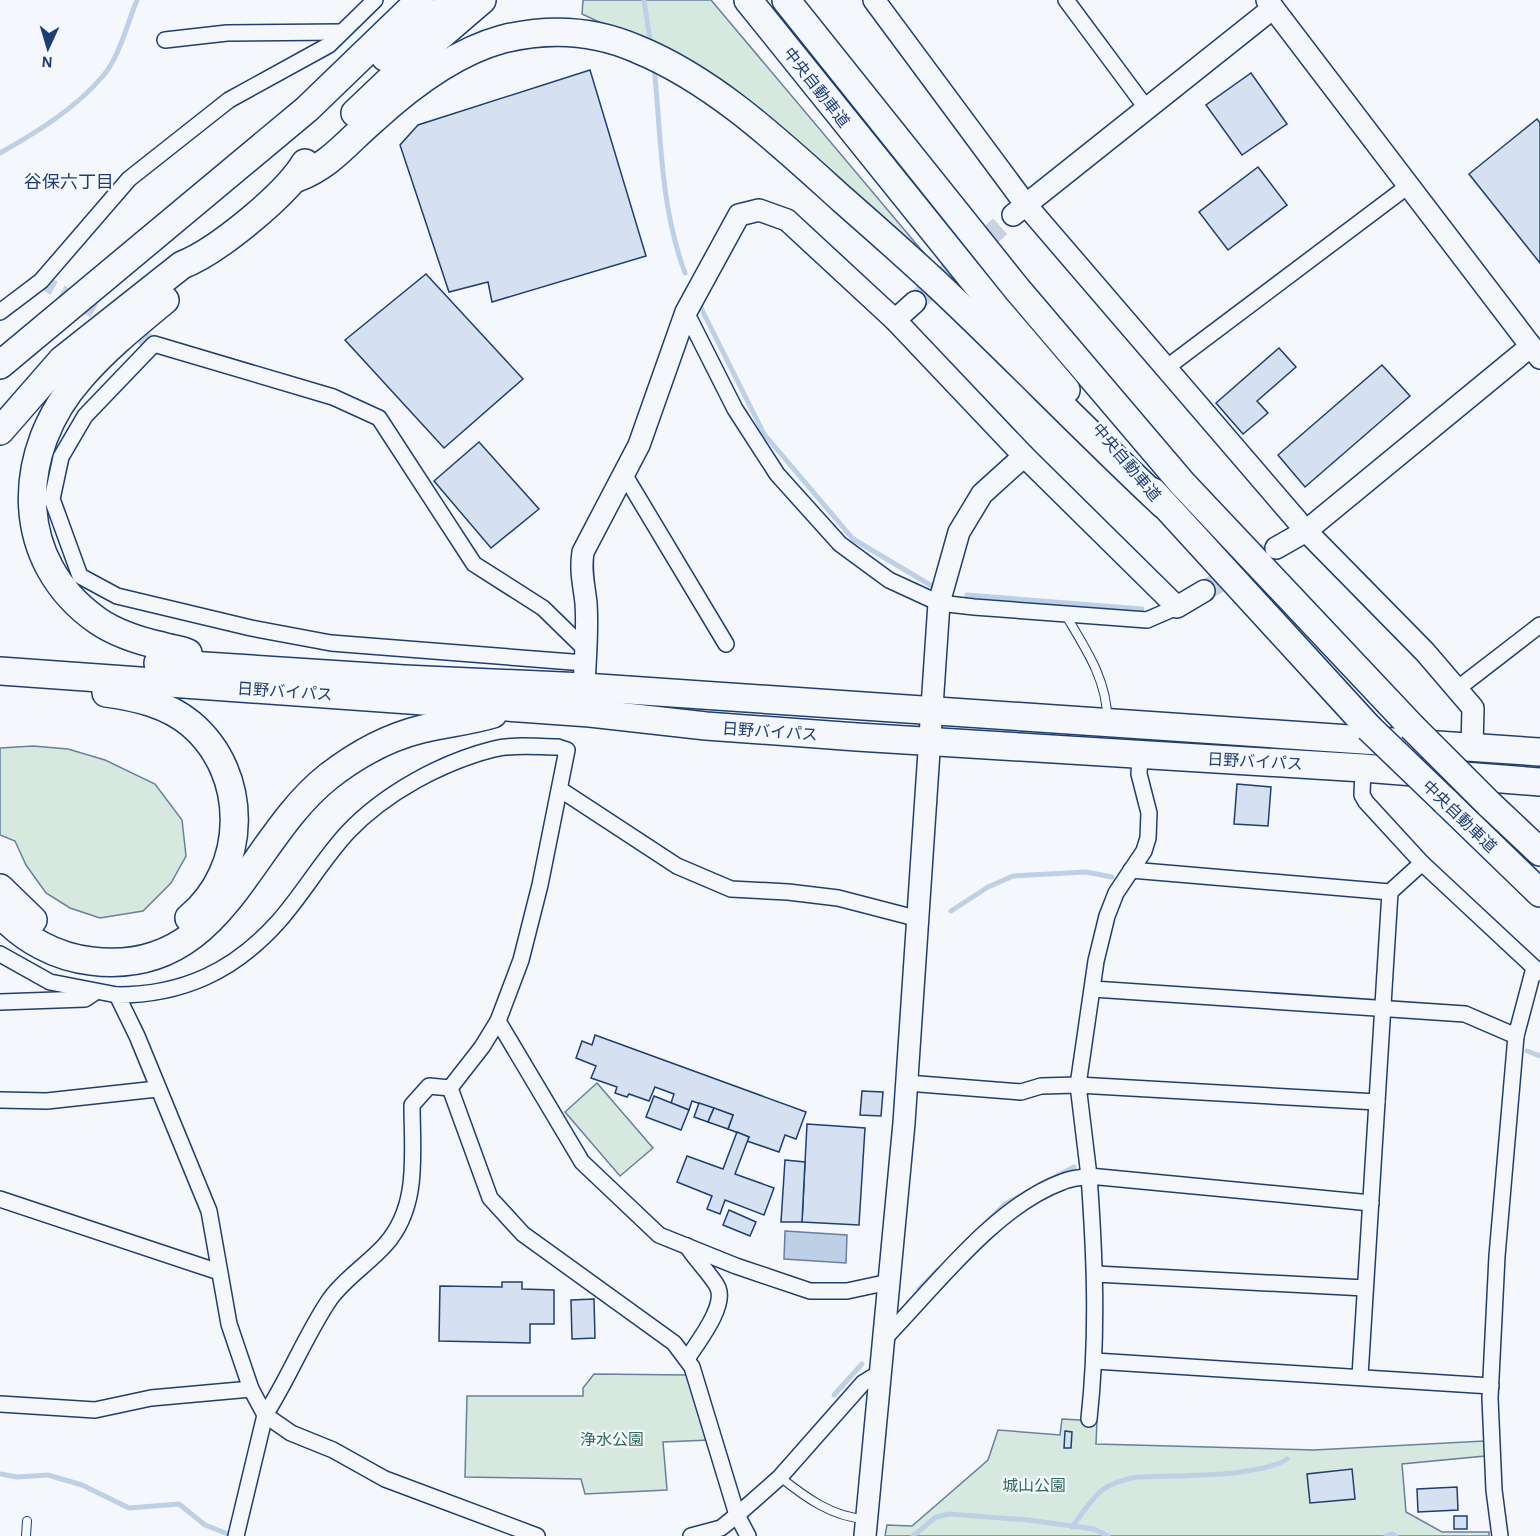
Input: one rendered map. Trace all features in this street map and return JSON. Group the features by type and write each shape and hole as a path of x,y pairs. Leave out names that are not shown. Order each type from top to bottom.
{"highway":[{"path":"0,365 95,283 307,109 420,0"},
{"path":"307,109 360,78 456,0"},
{"path":"0,430 62,360 182,265 199,258 261,210 297,178 307,160 397,73 482,0"},
{"name":"中央自動車道","path":"748,0 995,307 1164,505 1370,728 1540,893"},
{"name":"中央自動車道","path":"786,0 1017,289 1182,483 1412,728 1540,852"},
{"path":"297,178 319,170 394,102 443,66 499,40 546,32 573,32 605,38 638,49 667,63 702,85 804,165 940,287 1075,422 1164,505"},
{"path":"199,258 192,277 111,346 68,393 40,446 33,477 32,500 36,533 43,554 60,584 76,603 113,629 148,643 181,650 216,666"},
{"path":"0,402 45,352 95,283"},
{"name":"日野バイパス","path":"0,652 404,680 585,667 933,712 1540,752"},
{"name":"日野バイパス","path":"0,671 590,713 717,727 1140,756 1364,768 1540,782"},
{"path":"0,888 34,921 63,937 97,945 124,945 153,939 193,914 215,889 232,848 235,816 228,782 216,754 191,724 153,703 89,690 65,675"},
{"path":"0,913 22,933 39,944 79,960 127,962 171,949 190,938 229,902 290,815 329,776 372,748 397,738 515,708"}],"street":[{"path":"0,312 41,280 129,179 229,100 329,45 375,0"},
{"path":"874,0 1020,210 1166,368 1306,531 1425,652 1473,708 1472,747"},
{"path":"1066,0 1147,108"},
{"path":"1020,210 1147,108 1270,4 1535,352 1306,531 1276,548"},
{"path":"165,40 227,33 342,32"},
{"path":"1166,368 1408,186"},
{"path":"585,667 586,604 580,568 583,552 639,445 686,312 739,215 759,210 787,220 895,320 1024,456 1177,607"},
{"path":"895,320 915,302"},
{"path":"686,312 735,409 777,474 840,544 889,580 939,603 1146,620 1177,607 1204,591"},
{"path":"154,344 333,397 379,418 474,564 543,608 585,667 331,643 251,628 117,596 80,576 52,499 61,456 85,416 154,344"},
{"path":"866,1528 907,1083 939,603 959,532 982,494 1024,456"},
{"path":"624,474 726,644"},
{"path":"1456,689 1540,625"},
{"path":"0,954 50,982 97,992 117,995 149,995 177,989 228,966 278,922 350,831 381,803 429,775 496,748 558,747 567,750 568,757 521,960 498,1021 482,1047 450,1088"},
{"path":"1089,1419 1095,1361 1096,1274 1089,1176 1078,1085 1094,989 1096,961 1107,916 1116,893 1144,851 1149,826 1149,813 1139,774 1140,756"},
{"path":"1364,768 1362,795 1366,802 1422,863 1537,971 1516,1036 1497,1256 1491,1386 1494,1490 1500,1536"},
{"path":"561,790 677,866 731,889 789,891 838,898 919,919"},
{"path":"1360,1376 1390,892 1422,863"},
{"path":"1131,870 1390,892"},
{"path":"1094,989 1465,1014 1516,1036"},
{"path":"0,1002 85,999 97,992"},
{"path":"117,995 209,1211 229,1324 252,1389 265,1415 291,1433 333,1450 385,1479 537,1536"},
{"path":"498,1021 582,1162 659,1235 810,1291 847,1292 889,1282"},
{"path":"907,1083 1021,1092 1041,1086 1078,1085 1377,1102"},
{"path":"236,1536 265,1415 287,1381 330,1299 385,1245 403,1219 411,1192 412,1105 429,1086 450,1088"},
{"path":"450,1088 490,1198 523,1234 674,1343 687,1359 692,1367 737,1515 748,1536"},
{"path":"0,1100 47,1101 158,1089"},
{"path":"884,1339 1009,1212 1062,1182 1089,1176 1371,1203"},
{"path":"0,1199 219,1272"},
{"path":"687,1246 718,1287 719,1299 714,1314 687,1359"},
{"path":"1096,1274 1365,1288"},
{"path":"1095,1361 1491,1386"},
{"path":"691,1536 721,1528 737,1515 780,1477 863,1383 881,1372"},
{"path":"0,1404 95,1410 151,1398 252,1389"}],"lane":[{"path":"1065,614 1089,653 1108,702 1107,725"},
{"path":"780,1477 818,1504 866,1528"},
{"path":"26,1536 27,1521"}],"green space":[{"path":"583,0 711,0 934,265 659,50 582,14"},
{"path":"33,746 68,749 105,760 155,784 182,820 186,856 171,883 143,911 100,918 70,908 46,893 26,865 15,841 0,835 0,748"},
{"path":"597,1083 653,1148 620,1176 565,1112"},
{"name":"浄水公園","path":"594,1374 688,1375 709,1440 663,1442 667,1490 585,1494 581,1479 465,1477 467,1396 583,1396 583,1388"},
{"name":"城山公園","path":"1062,1419 1097,1421 1096,1444 1314,1450 1484,1441 1485,1456 1402,1464 1406,1512 1442,1532 1489,1532 1489,1536 885,1536 887,1525 912,1526 988,1460 998,1430 1060,1435"}],"water":[{"path":"785,1231 847,1235 846,1263 784,1259"}],"building":[{"path":"590,70 646,256 492,302 488,282 449,292 400,145 418,125"},
{"path":"1251,73 1287,124 1242,155 1206,105"},
{"path":"1537,119 1540,123 1540,263 1469,174"},
{"path":"1258,167 1287,205 1228,250 1199,212"},
{"path":"426,274 523,379 444,448 345,340"},
{"path":"1279,348 1296,367 1257,401 1268,413 1243,434 1216,403"},
{"path":"1382,365 1410,396 1305,487 1278,455"},
{"path":"479,442 539,509 491,548 434,481"},
{"path":"1237,784 1271,787 1268,826 1234,824"},
{"path":"595,1035 806,1112 796,1139 785,1135 779,1152 747,1141 749,1137 728,1129 733,1115 692,1101 689,1110 671,1103 674,1094 655,1087 649,1101 629,1094 627,1097 615,1093 617,1087 591,1078 596,1066 576,1058 582,1041 592,1045"},
{"path":"862,1091 883,1092 881,1116 860,1115"},
{"path":"654,1096 689,1110 681,1130 646,1117"},
{"path":"699,1103 714,1108 708,1122 694,1117"},
{"path":"714,1108 733,1115 728,1129 708,1122"},
{"path":"807,1124 865,1128 859,1225 802,1222"},
{"path":"737,1132 749,1137 735,1174 774,1188 764,1215 725,1200 720,1214 707,1209 712,1196 677,1182 687,1156 723,1169"},
{"path":"785,1160 805,1162 802,1222 781,1222"},
{"path":"729,1210 756,1222 750,1236 723,1225"},
{"path":"502,1282 522,1282 522,1289 554,1290 554,1324 530,1324 530,1343 439,1341 440,1286 502,1287"},
{"path":"594,1299 595,1338 572,1339 571,1300"},
{"path":"1065,1431 1072,1432 1071,1448 1064,1448"},
{"path":"1352,1469 1355,1499 1310,1503 1307,1474"},
{"path":"1457,1487 1458,1510 1418,1512 1417,1489"},
{"path":"1454,1516 1467,1516 1467,1529 1454,1529"}],"waterway":[{"path":"0,153 68,109 103,76 119,49 137,0"},
{"path":"644,0 651,47"},
{"path":"654,65 666,196 685,273"},
{"path":"700,306 764,434 853,539 932,586"},
{"path":"967,595 1142,609"},
{"path":"951,911 988,887 1013,876 1086,872 1112,877"},
{"path":"1527,1051 1540,1056"},
{"path":"1046,1182 1074,1167"},
{"path":"985,1224 1005,1204 1027,1192"},
{"path":"919,1289 938,1270"},
{"path":"834,1395 862,1364"},
{"path":"1072,1527 1104,1488 1123,1480 1137,1477 1237,1473 1257,1470 1287,1459"},
{"path":"0,1474 17,1477 48,1475 82,1485 129,1508 179,1504 205,1525 233,1536"},
{"path":"913,1536 936,1517 949,1514 1028,1520 1094,1529 1108,1536"},
{"path":"1386,1536 1392,1534 1396,1536"}],"tunnel":[{"path":"915,302 1013,215"},
{"path":"41,281 154,344"},
{"path":"1204,591 1268,553"}],"district":[{"name":"谷保六丁目","path":"69,182"}]}
